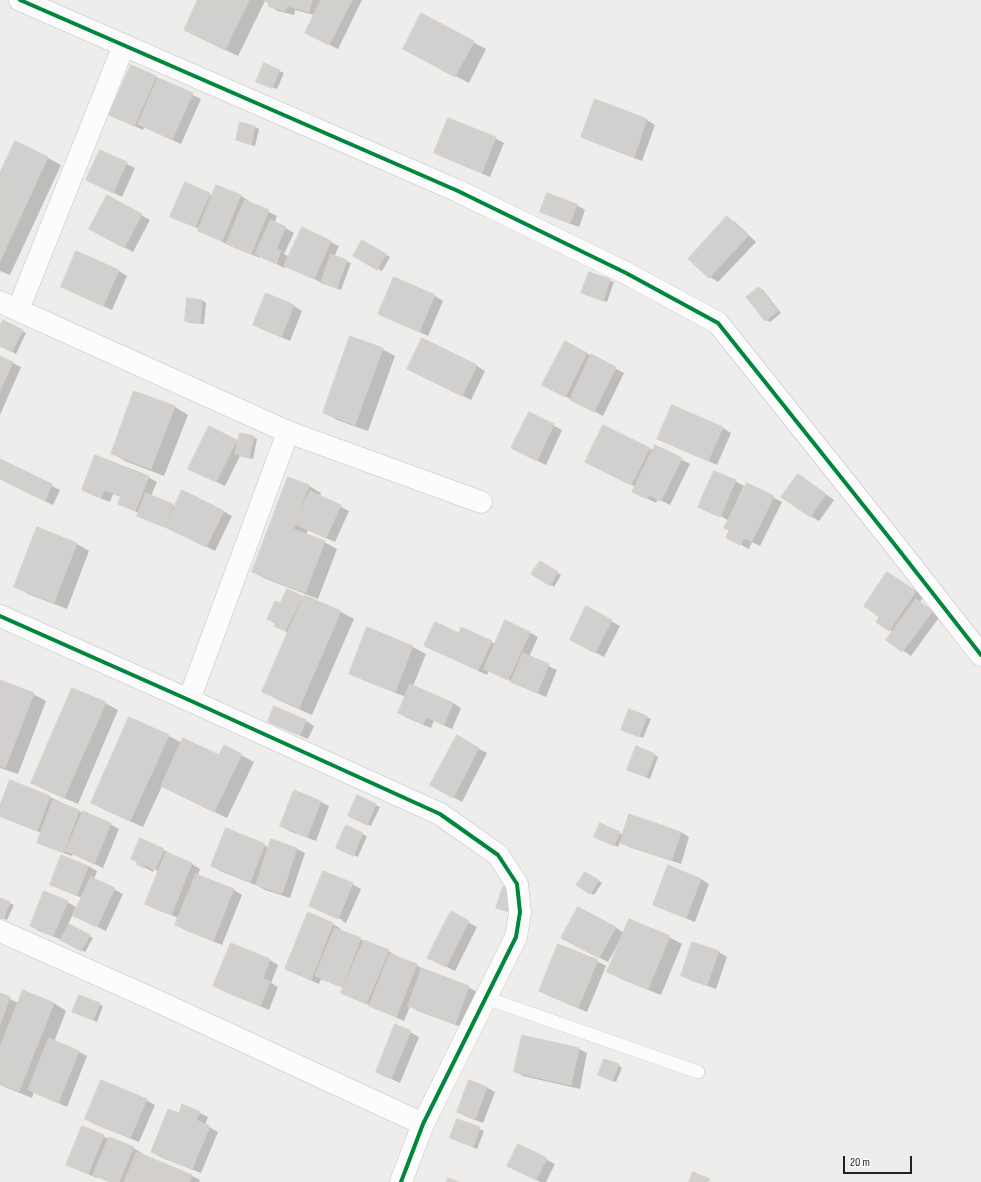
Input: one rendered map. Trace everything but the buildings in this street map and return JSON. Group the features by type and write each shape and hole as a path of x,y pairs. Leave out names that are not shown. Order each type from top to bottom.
{"street":[{"path":"20,0 458,191 626,273 718,323 981,655"},
{"path":"124,45 9,306 288,432 481,502"},
{"path":"189,700 288,432"},
{"path":"0,616 440,814 498,855 517,884 520,912 516,937 423,1124 401,1182"},
{"path":"0,931 157,1001 423,1124"}],"lane":[{"path":"486,998 698,1072"}],"cycle path":[{"path":"20,0 458,191 626,273 718,323 981,655"},
{"path":"0,616 440,814 498,855 517,884 520,912 516,937 423,1124 401,1182"}]}
